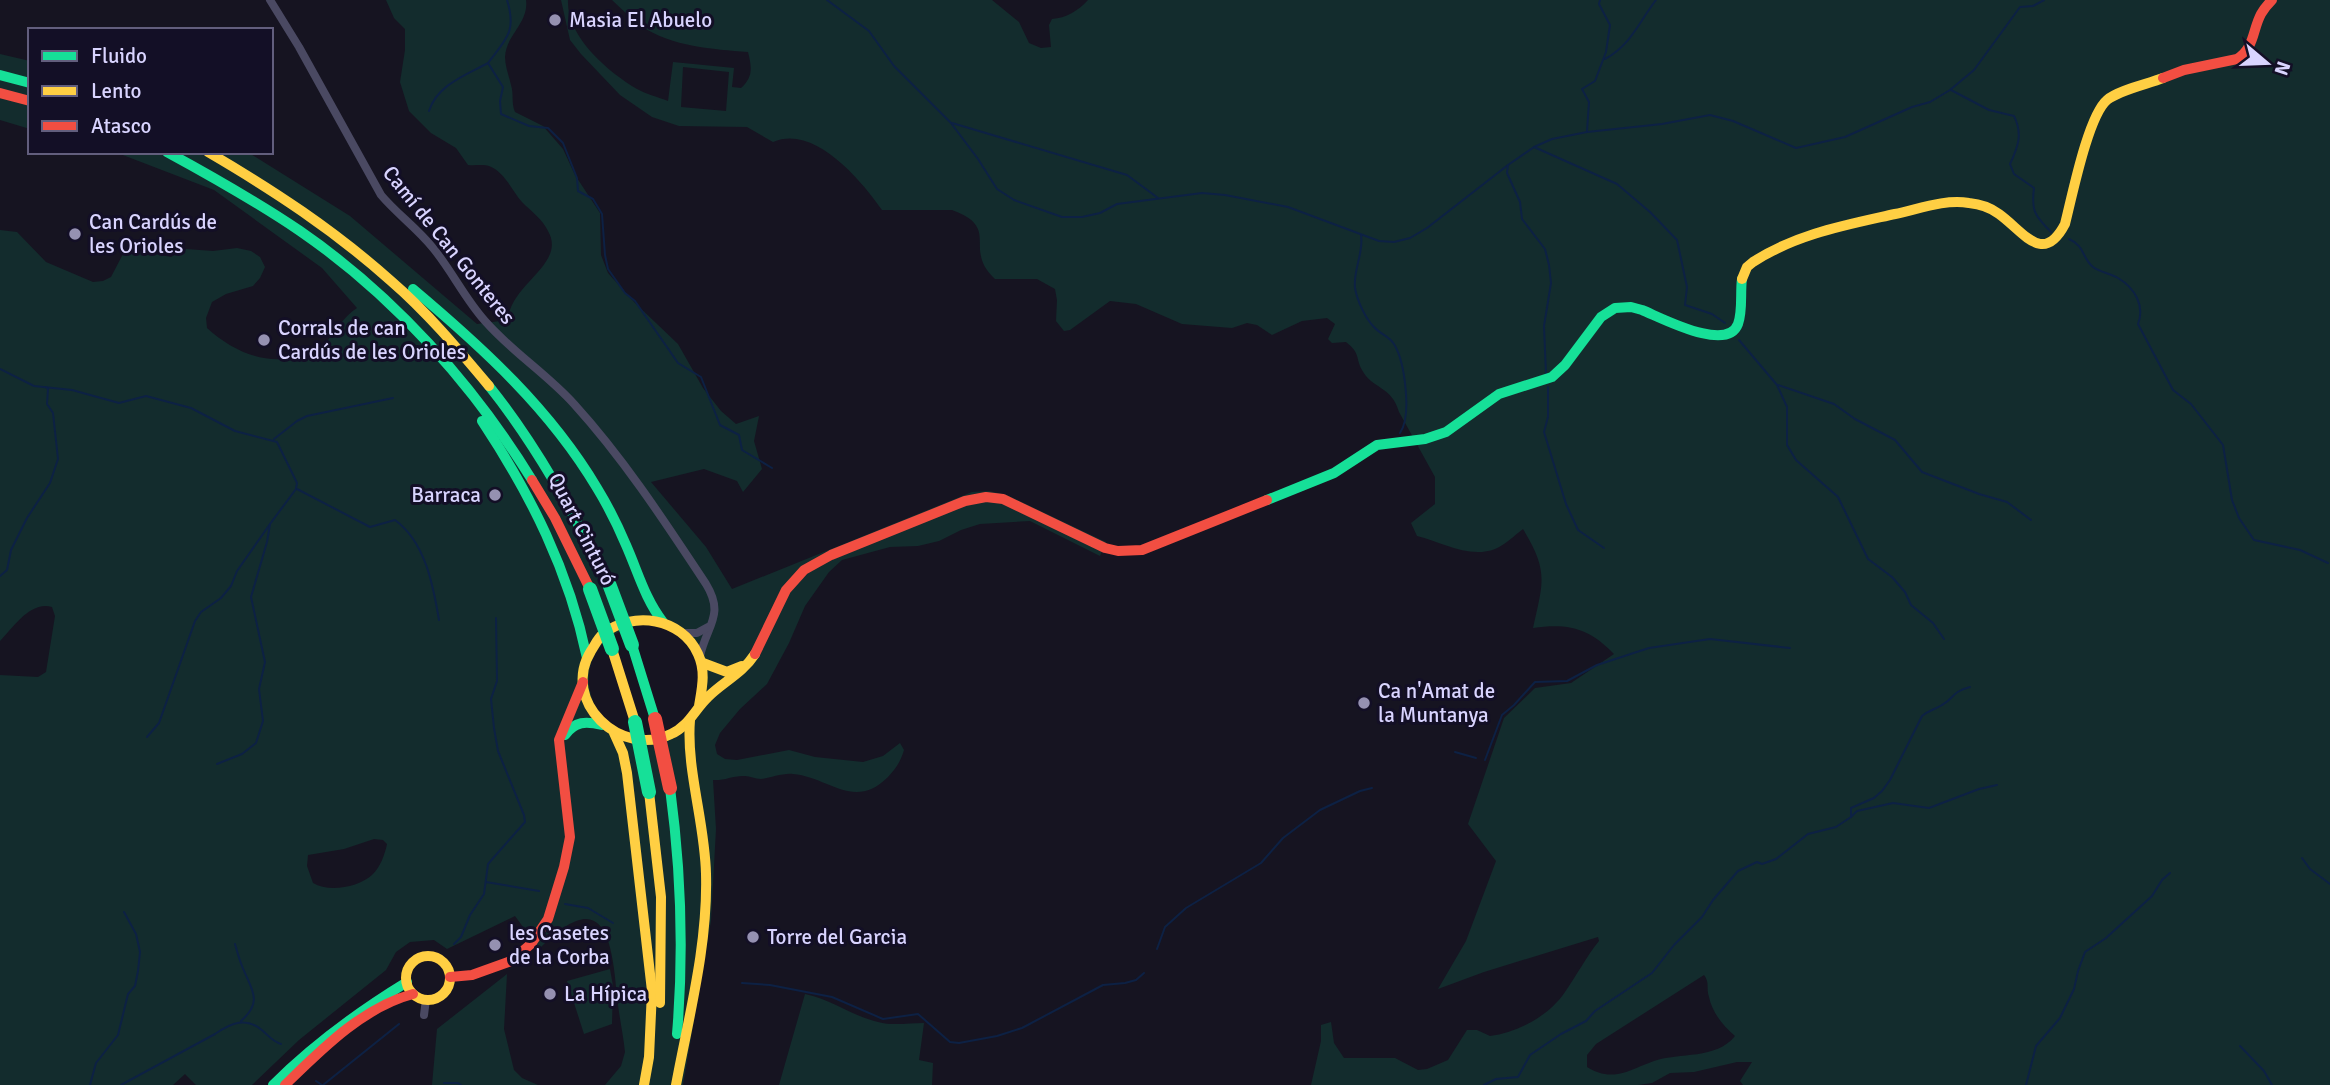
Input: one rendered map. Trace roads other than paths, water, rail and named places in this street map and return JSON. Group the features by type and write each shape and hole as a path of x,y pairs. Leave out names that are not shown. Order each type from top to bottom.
{"main road":[{"path":"560,751 565,734 575,724 584,721 634,740 655,740 674,733 690,720 708,696 747,666 787,589 803,571 827,558 970,500 986,497 1003,499 1112,550 1142,550 1334,473 1377,445 1425,439 1446,432 1499,394 1552,377 1565,365 1601,317 1615,308 1631,307 1706,335 1727,335 1738,325 1741,317 1739,287 1745,269 1782,246 1822,230 1963,202 1997,213 2030,242 2051,242 2059,236 2065,224 2091,128 2103,105 2117,94 2184,70 2244,55 2253,44 2262,14 2272,0"},
{"path":"0,75 28,82"},
{"path":"0,93 28,100"},
{"name":"Quart Cinturó","path":"171,154 257,201 346,265 407,320 440,355 498,428 548,505 590,589 612,649 635,722 649,792 659,862 663,927 661,990 646,1085"},
{"name":"Quart Cinturó","path":"211,154 289,200 357,251 419,306 492,388 534,445 564,494 608,581 655,719 670,788 680,873 682,926 677,1064 670,1085"},
{"path":"357,251 386,268 463,330 505,369 539,406 571,447 596,486 626,545 647,601 663,622"},
{"path":"346,265 443,370 499,446 527,495 557,558 578,618 587,659"},
{"path":"450,978 472,975 511,961 531,944 548,919 570,837 558,745 583,680 587,659 600,638 615,626 639,619 663,622 684,633 702,659 714,669 727,672 742,665 754,654"},
{"path":"699,706 705,685 702,659"},
{"path":"583,680 589,705 609,729 623,753 627,774 636,867 648,937 652,992 651,1060"},
{"path":"676,1085 677,1064 698,971 705,920 706,877 699,802 689,751 690,720"},
{"path":"273,1085 305,1054 376,1000 415,992 442,995 450,978 445,964 438,958 419,958 412,964 407,972 415,992"},
{"path":"285,1085 377,1010 400,996 415,992"}],"street":[{"name":"Camí de Can Gonteres","path":"270,0 381,195 435,250 484,321 573,402 606,441 651,502 712,594 716,608 704,639 702,659"},
{"path":"684,633 697,633 711,626"},
{"path":"415,992 424,1016"}],"waterway":[{"path":"507,0 510,28 505,41 488,63 503,87 501,114 529,126 548,128 563,143 577,178 578,191 593,199 602,214 608,269 625,293 635,301 678,363 701,377 720,425 739,435 742,450 772,468"},
{"path":"827,0 869,31 894,66 951,123 997,189 1014,200 1062,217 1082,217 1100,213 1117,204 1202,193 1225,195 1288,207 1379,241 1394,242 1410,238 1427,228 1508,165 1534,147 1552,139 1710,115 1733,121 1796,148 1845,137 1912,107 1930,102 1950,90 1974,70 2020,7 2033,6 2044,0"},
{"path":"1587,131 1589,102 1582,89 1595,81 1606,52 1610,25 1599,4 1600,0"},
{"path":"1605,59 1622,47 1656,0"},
{"path":"429,111 438,94 445,88 488,63"},
{"path":"1951,90 1989,110 2014,116 2018,140 2010,164 2014,174 2034,188 2035,213 2051,232"},
{"path":"952,123 1127,175 1158,198"},
{"path":"1534,147 1617,184 1650,212 1677,240 1687,287 1685,305 1712,314 1725,323"},
{"path":"1508,165 1507,173 1520,202 1522,219 1545,249 1549,265 1551,283 1544,326 1546,374"},
{"path":"1361,235 1355,288 1368,319 1392,341 1398,352 1406,389 1406,414 1400,433"},
{"path":"2069,239 2078,245 2093,267 2118,278 2134,292 2140,311 2138,324 2173,390 2191,404 2223,445 2232,500 2239,518 2254,540 2300,550 2328,563"},
{"path":"1739,340 1777,385 1787,407 1787,445 1796,460 1838,497 1868,559 1892,577 1905,592 1911,605 1933,623 1944,639"},
{"path":"0,369 34,386 72,390 119,403 146,396 191,408 235,431 277,442 297,483 296,488"},
{"path":"1778,385 1834,404 1855,419 1895,440 1922,472 2007,502 2031,520"},
{"path":"0,576 7,570 11,550 27,518 50,483 58,459 53,413 47,404 46,387"},
{"path":"1548,387 1548,417 1544,432 1566,504 1578,530 1604,548"},
{"path":"274,439 307,416 393,398"},
{"path":"217,764 242,754 256,743 263,721 259,689 265,662 251,597 270,524 296,489"},
{"path":"297,489 370,527 395,520 405,529 414,540 426,565 439,620"},
{"path":"147,737 159,723 195,621 201,612 221,598 231,586 237,571 270,524"},
{"path":"454,944 461,937 470,915 484,894 488,864 525,822 498,751 494,728 491,699 497,681 496,618"},
{"path":"1485,760 1502,715 1535,682 1567,681 1597,665 1649,648 1710,639 1790,648"},
{"path":"1484,1085 1496,1079 1518,1077 1530,1055 1586,1021 1595,1011 1652,973 1674,945 1702,917 1738,871 1757,862 1762,864 1776,859 1808,834 1836,827 1851,817 1851,808 1874,798 1890,780 1922,716 1959,691 1970,687"},
{"path":"1455,752 1476,758"},
{"path":"1851,817 1857,811 1893,803 1929,808 1997,785"},
{"path":"1157,949 1165,927 1186,908 1261,863 1283,838 1320,810 1372,788"},
{"path":"2302,858 2310,869 2330,884"},
{"path":"2026,1085 2036,1046 2060,1018 2074,989 2085,952 2106,938 2152,896 2170,873"},
{"path":"486,882 539,891"},
{"path":"565,904 588,908 613,923"},
{"path":"90,1085 96,1063 118,1035 128,994 135,986 138,971 140,952 136,934 124,912"},
{"path":"235,944 252,988 254,1001 241,1021"},
{"path":"742,983 770,985 832,997 883,1019 918,1014 950,1042 959,1043 1022,1028 1103,985 1136,980 1144,973"},
{"path":"121,1085 239,1023 257,1026 281,1044"},
{"path":"323,1085 399,1024"},
{"path":"2240,1046 2264,1071 2272,1085"},
{"path":"316,1081 322,1085"},
{"path":"444,1083 461,1085"}],"place":[{"name":"Masia El Abuelo","path":"555,20"},
{"name":"Can Cardús de les Orioles","path":"75,234"},
{"name":"Corrals de can Cardús de les Orioles","path":"264,340"},
{"name":"Barraca","path":"495,495"},
{"name":"Ca n'Amat de la Muntanya","path":"1364,703"},
{"name":"Torre del Garcia","path":"753,937"},
{"name":"les Casetes de la Corba","path":"495,945"},
{"name":"La Hípica","path":"550,994"}]}
